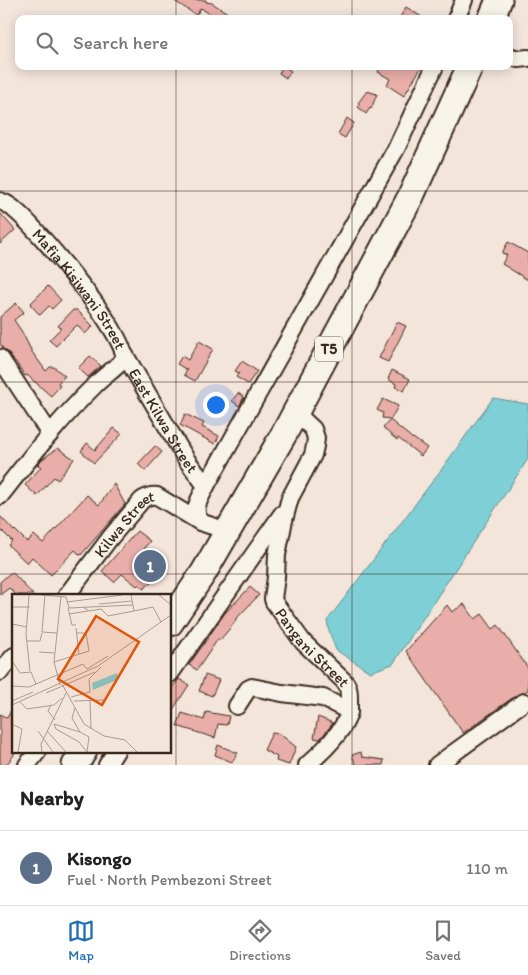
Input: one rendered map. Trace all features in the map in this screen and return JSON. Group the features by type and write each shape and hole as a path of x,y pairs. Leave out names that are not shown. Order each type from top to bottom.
{"highway":[{"path":"493,15 499,0"},
{"name":"T5","path":"171,622 204,572 296,412 411,196 468,70"},
{"path":"75,765 83,752"}],"street":[{"path":"458,15 464,0"},
{"path":"513,57 528,58"},
{"path":"200,522 196,507 206,486 397,147 433,70"},
{"name":"Mafia Kisiwani Street","path":"0,201 16,211 31,225 70,271 104,318 125,355 124,359 95,385 50,434 0,496"},
{"name":"East Kilwa Street","path":"125,355 186,459 206,486"},
{"path":"0,358 50,434"},
{"name":"Pangani Street","path":"296,412 313,429 316,438 312,455 288,505 277,555 274,602 302,642 348,686 349,691 349,712 346,719 335,738 307,765"},
{"name":"Kilwa Street","path":"68,594 110,538 146,497 157,496 200,522 227,531"},
{"path":"171,673 288,505"},
{"path":"171,601 204,572"},
{"path":"0,672 12,658"},
{"path":"237,706 248,689 252,687 282,693 317,696 349,712"},
{"path":"437,765 524,702"},
{"path":"28,765 37,752"},
{"path":"107,765 115,752"}],"water":[{"path":"493,398 528,404 528,459 393,664 370,672 336,650 327,621"}],"building":[{"path":"173,0 206,0 206,2 212,3 231,15 211,15 201,8 196,15"},
{"path":"406,7 419,15 401,15"},
{"path":"281,70 291,71 286,78 279,73"},
{"path":"379,70 420,70 404,96 387,85 390,79 378,72"},
{"path":"367,91 377,94 371,109 366,114 358,107 360,105 358,103"},
{"path":"347,118 354,123 345,138 338,134"},
{"path":"0,213 15,230 0,244"},
{"path":"508,242 528,253 528,280 502,264 507,255 502,253"},
{"path":"48,286 61,300 52,309 49,306 40,315 30,304"},
{"path":"16,303 24,312 14,320 32,352 46,371 50,367 54,367 65,376 58,383 60,386 51,396 27,375 25,376 0,343 0,317"},
{"path":"73,310 77,310 93,326 85,334 77,325 56,346 49,340 61,328 58,326"},
{"path":"397,322 406,326 388,362 379,358"},
{"path":"199,341 213,349 195,381 184,375 187,370 177,364 182,356 188,360"},
{"path":"90,356 101,366 88,377 78,368"},
{"path":"242,361 257,371 248,384 236,377 239,373 235,371"},
{"path":"392,370 410,379 404,391 395,387 396,384 388,379"},
{"path":"238,393 244,397 239,406 232,401"},
{"path":"383,399 398,406 391,419 382,418 383,413 377,410"},
{"path":"185,414 204,423 202,427 219,436 215,444 180,425"},
{"path":"390,420 427,448 421,456 383,428"},
{"path":"114,428 122,434 94,463 81,451 87,443 95,450"},
{"path":"155,446 162,452 145,471 138,464"},
{"path":"58,448 74,459 58,480 54,477 37,496 25,485 41,467 38,465 41,460"},
{"path":"114,484 125,504 81,555 75,550 51,575 32,557 27,563 8,545 12,541 0,529 0,516 27,542 34,535 43,543 87,495 99,505"},
{"path":"137,531 150,541 144,548 165,562 152,582 143,589 139,584 137,586 122,574 114,582 102,571"},
{"path":"10,573 13,573 32,594 15,594 9,588 0,595 0,582"},
{"path":"250,587 259,595 235,620 220,640 218,639 197,670 189,665 225,613"},
{"path":"464,604 475,619 482,614 493,629 498,625 528,668 528,690 518,694 463,733 406,651 447,605 452,612"},
{"path":"205,675 219,680 212,696 199,691"},
{"path":"179,679 189,685 171,712 171,689"},
{"path":"12,709 12,752 14,752 14,755 6,765 0,765 0,714 7,718"},
{"path":"206,712 229,716 227,725 218,724 215,738 177,726 182,713 204,720"},
{"path":"318,717 333,723 320,739 314,738"},
{"path":"272,733 280,734 296,747 289,765 276,761 277,757 264,750"},
{"path":"218,745 238,753 232,762 215,755"},
{"path":"361,752 362,757 384,760 383,765 356,765 352,755"}],"place":[{"name":"Kisongo","path":"150,566"}]}
